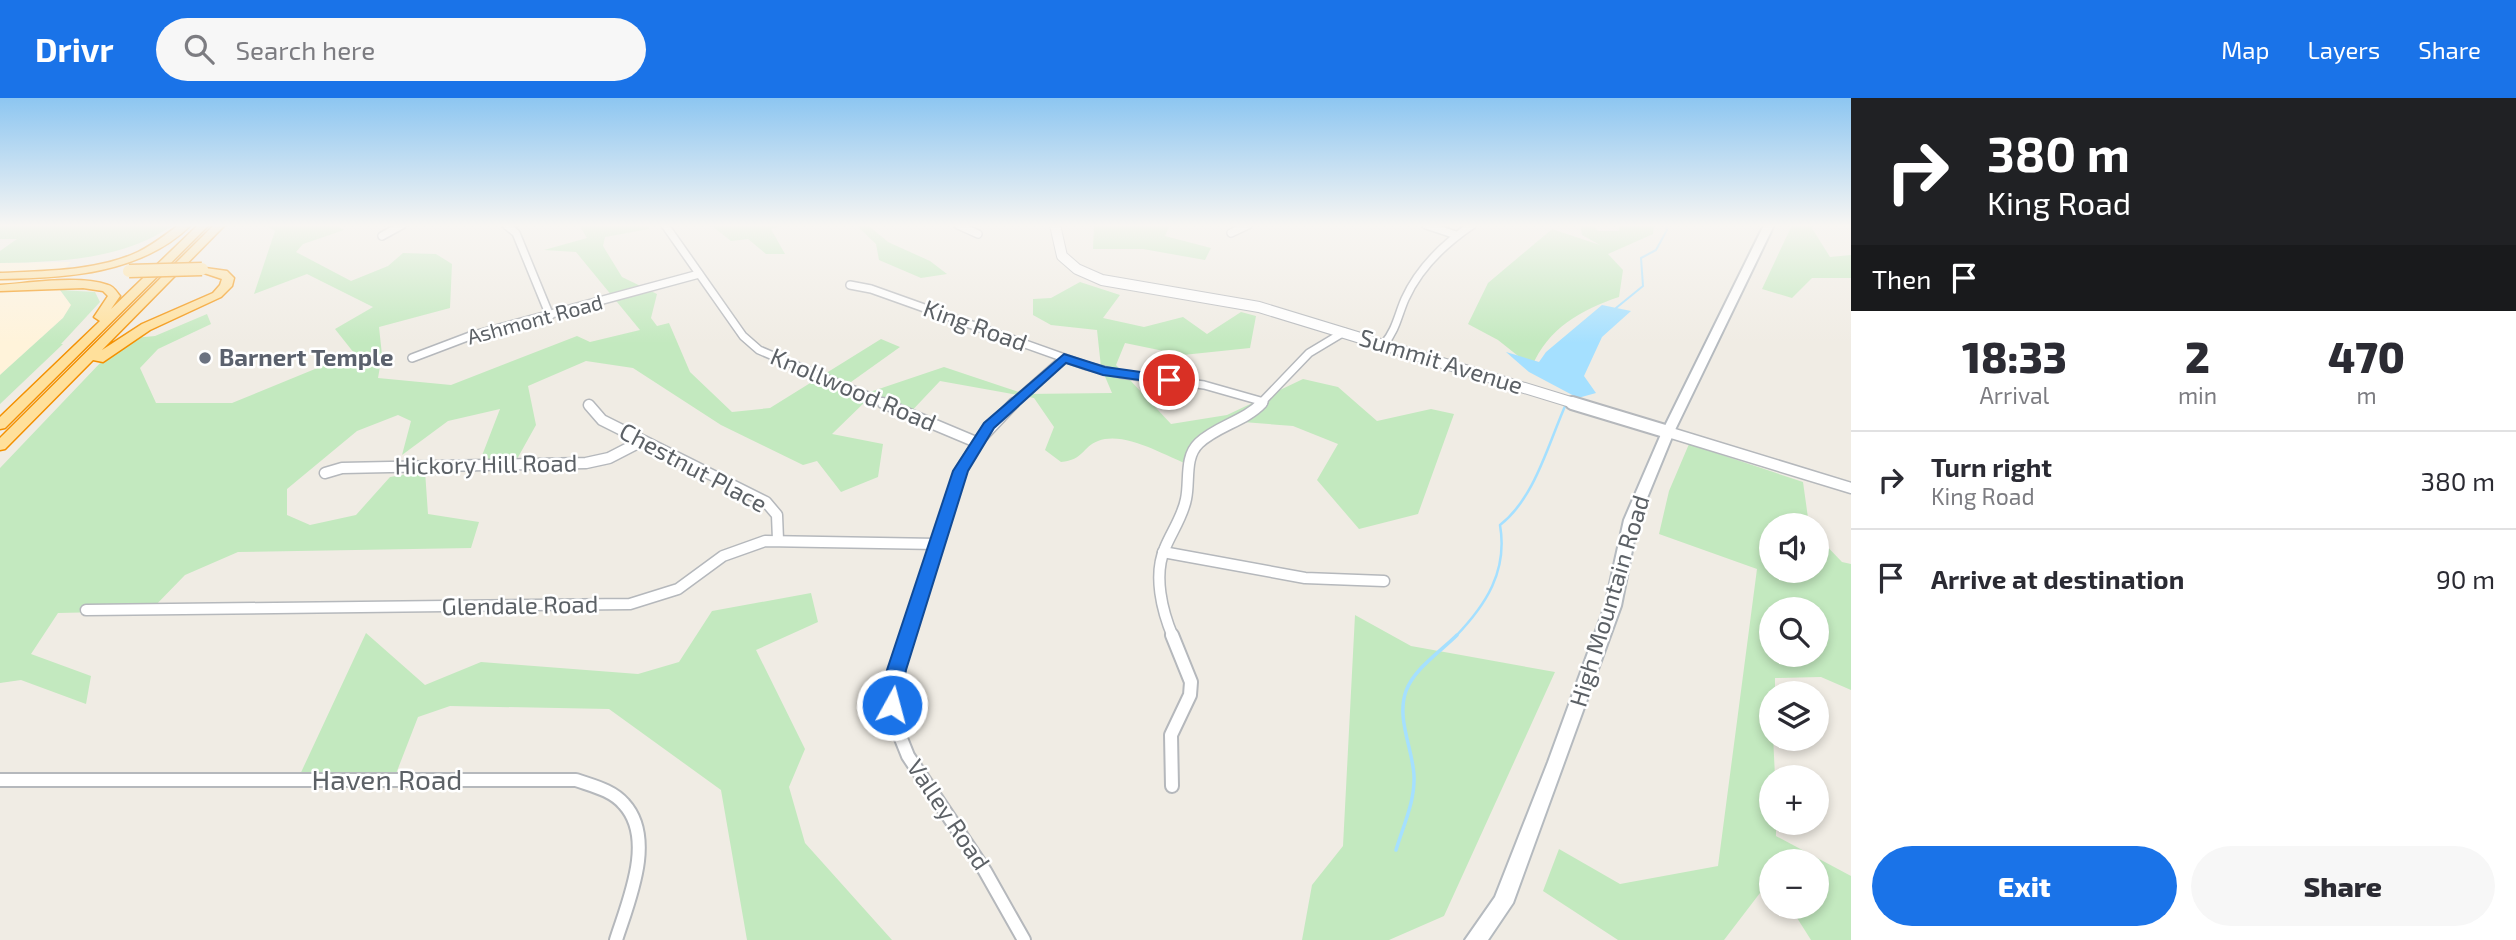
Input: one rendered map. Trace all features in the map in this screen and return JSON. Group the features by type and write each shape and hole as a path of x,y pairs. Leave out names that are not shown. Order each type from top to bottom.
{"highway":[{"path":"0,271 22,275 105,264"},
{"path":"0,425 164,264"},
{"path":"0,446 181,264"},
{"path":"0,276 202,269 223,273 228,278 226,286 210,299 155,323 118,344 44,402"},
{"path":"0,288 92,285 107,288 114,293 99,319 20,405"}],"main road":[{"name":"High Mountain Road","path":"1475,940 1503,903 1558,762 1613,606 1631,520 1668,432 1750,264"}],"street":[{"path":"529,264 550,316"},
{"name":"Knollwood Road","path":"692,264 743,336 759,350 976,442"},
{"name":"Summit Avenue","path":"1072,264 1102,280 1240,303 1344,332 1851,488"},
{"path":"1384,344 1400,323 1411,289 1428,264"},
{"name":"Ashmont Road","path":"412,358 470,336 699,274"},
{"name":"King Road","path":"850,285 871,289 1103,371 1205,385 1264,402"},
{"path":"1172,786 1171,735 1187,703 1191,682 1162,604 1160,568 1163,552 1183,513 1193,450 1206,437 1242,419 1264,402 1294,367 1331,337 1344,332"},
{"name":"Valley Road","path":"1024,940 985,871 908,756 894,721 892,696 896,670 960,471 976,442 1003,412 1064,358"},
{"name":"Chestnut Place","path":"589,405 592,412 602,420 766,502 777,515 778,540"},
{"name":"Hickory Hill Road","path":"325,473 342,468 586,463 609,458 642,441"},
{"name":"Glendale Road","path":"86,610 629,604 678,589 736,549 778,540 937,544"},
{"path":"1163,552 1295,577 1384,581"},
{"name":"Haven Road","path":"0,780 576,780 591,783 606,789 625,804 640,838 637,868 616,940"}],"shaded area":[{"path":"0,264 69,264 49,286 60,290 72,305 63,318 0,375"}],"green space":[{"path":"264,264 319,264 351,281 390,264 452,264 450,308 379,327 382,355 378,378 451,385 577,336 590,342 640,330 586,264 614,264 622,277 657,294 651,318 657,326 669,323 690,372 732,412 770,408 881,339 900,347 844,387 861,395 944,367 1025,394 1112,393 1101,367 1097,330 1051,325 1033,315 1033,299 1051,298 1080,282 1120,295 1103,318 1144,327 1183,317 1207,334 1241,312 1256,316 1250,348 1183,355 1125,343 1116,365 1171,424 1227,415 1303,379 1338,387 1377,421 1431,409 1454,414 1418,514 1359,529 1317,480 1338,444 1293,426 1243,422 1207,436 1189,465 1120,439 1098,441 1074,459 1061,462 1045,450 1054,427 1034,398 940,381 906,417 868,399 832,434 883,444 878,477 841,492 817,461 803,465 721,425 633,368 586,361 528,386 536,425 512,468 478,466 500,409 448,421 402,455 411,421 398,415 357,431 287,489 287,515 310,525 356,515 390,477 425,471 428,514 479,522 471,548 238,552 185,575 150,611 58,613 31,654 91,676 86,704 21,680 0,683 0,468 123,339 155,336 207,314 211,324 158,349 140,368 156,403 232,403 354,353 335,329 373,307 307,274 254,294"},
{"path":"889,264 934,264 947,274 921,278"},
{"path":"1510,264 1618,264 1623,270 1619,297 1567,322 1547,342 1532,367 1498,340 1468,324 1488,283"},
{"path":"1774,264 1851,264 1851,278 1812,278 1792,298 1762,289"},
{"path":"60,290 95,292 100,302 63,344 0,404 0,375 63,318 71,305"},
{"path":"1689,444 1803,482 1807,513 1759,513 1759,583 1829,583 1829,548 1842,562 1851,564 1851,690 1821,677 1759,681 1759,751 1774,751 1774,765 1759,765 1759,835 1776,835 1800,849 1759,849 1759,894 1724,940 1618,940 1543,891 1559,849 1620,884 1718,866 1757,569 1659,534 1669,491"},
{"path":"811,593 818,622 756,650 805,749 789,787 805,843 892,940 747,940 721,790 609,709 450,706 418,717 392,784 297,781 366,633 425,685 481,662 638,674 679,662 712,611"},
{"path":"1355,615 1411,646 1555,672 1444,916 1389,940 1302,940 1312,885 1343,846"},
{"path":"1829,864 1851,876 1851,940 1811,940 1798,919 1829,919"}],"water":[{"path":"1602,305 1631,311 1602,337 1584,376 1596,393 1578,398 1529,372 1506,352 1539,362 1546,352"}],"waterway":[{"path":"1616,308 1643,286 1641,264"},
{"path":"1456,636 1485,600 1492,586 1501,557 1500,525 1512,514 1532,485 1566,404"},
{"path":"1396,850 1411,805 1414,786 1403,712 1406,691 1421,668 1456,636"}],"place":[{"name":"Barnert Temple","path":"205,358"}],"route":[{"path":"892,705 896,670 960,471 976,442 989,426 1064,358 1103,371 1169,380"}]}
